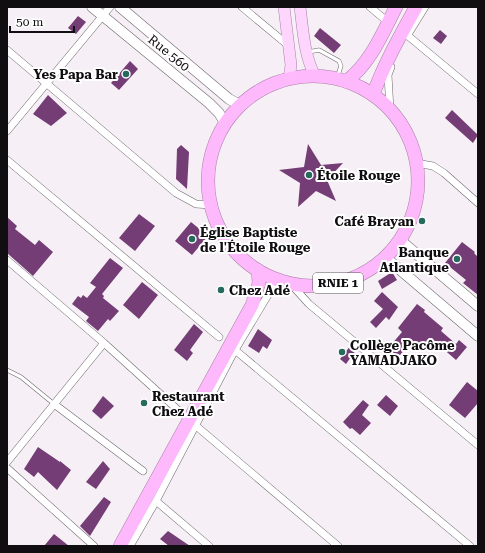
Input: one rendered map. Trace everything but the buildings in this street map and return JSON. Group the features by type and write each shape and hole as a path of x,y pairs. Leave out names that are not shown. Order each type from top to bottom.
{"highway":[{"path":"342,80 358,72 367,61 396,7"},
{"path":"373,94 400,33 416,7"},
{"name":"RNIE 1","path":"316,76 342,80 373,94 390,110 405,130 416,162 418,183 416,203 400,240 385,257 363,274 338,283 317,286 290,283 277,280 258,270 240,256 227,241 211,205 209,186 210,163 217,140 225,123 240,105 250,97 265,88 289,78 316,76"},
{"path":"120,546 252,305 259,283 258,270"}],"main road":[{"name":"Rue 560","path":"92,7 209,103 219,113 225,123"},
{"name":"Rue 560","path":"120,7 229,99 240,105"},
{"path":"284,7 291,65 289,78"},
{"path":"300,7 306,52 316,76"},
{"path":"400,240 478,306"},
{"path":"385,257 478,336"}],"street":[{"path":"7,132 110,7"},
{"path":"242,7 289,46"},
{"path":"370,7 388,22"},
{"path":"390,110 388,75 408,35 425,7"},
{"path":"408,35 478,94"},
{"path":"7,50 176,194 196,204 211,205"},
{"path":"7,160 219,336"},
{"path":"416,162 433,166 444,173 478,203"},
{"path":"7,260 104,343 178,410"},
{"path":"130,546 156,502 235,350 277,280"},
{"path":"290,283 309,304 478,445"},
{"path":"7,462 104,343"},
{"path":"235,350 470,546"},
{"path":"54,404 143,472"},
{"path":"195,425 338,546"},
{"path":"7,468 94,546"},
{"path":"156,502 209,546"}],"lane":[{"path":"306,52 319,50 339,61 342,66 342,80"},
{"path":"7,370 21,377 54,404"}],"place":[{"name":"Yes Papa Bar","path":"126,74"},
{"name":"Étoile Rouge","path":"309,175"},
{"name":"Café Brayan","path":"422,221"},
{"name":"Église Baptiste de l'Étoile Rouge","path":"192,239"},
{"name":"Banque Atlantique","path":"457,259"},
{"name":"Chez Adé","path":"221,290"},
{"name":"Collège Pacôme YAMADJAKO","path":"342,352"},
{"name":"Restaurant Chez Adé","path":"144,403"}]}
